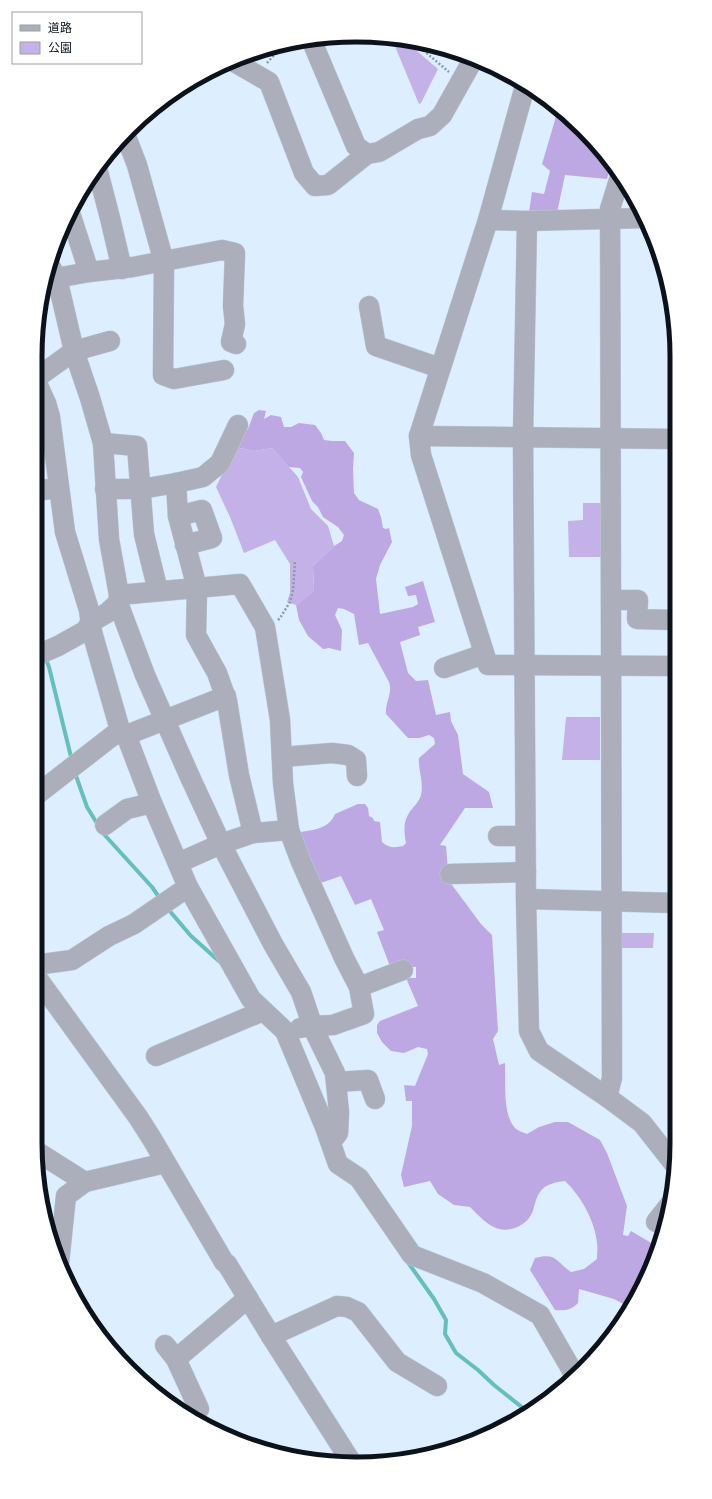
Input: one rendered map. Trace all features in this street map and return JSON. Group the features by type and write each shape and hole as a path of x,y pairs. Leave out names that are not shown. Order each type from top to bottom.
{"street":[{"path":"313,45 356,146 367,154"},
{"path":"239,65 269,82 304,173 315,186 328,185 367,154 379,152 418,129 430,126 442,115 471,64"},
{"path":"524,91 488,220 419,436 421,455 488,665 670,666"},
{"path":"128,141 137,165 164,262 163,375 174,379 224,370"},
{"path":"99,176 122,269"},
{"path":"608,1097 612,1078 610,665 612,438 610,209 618,183"},
{"path":"488,220 527,221 638,218"},
{"path":"72,221 89,272"},
{"path":"527,221 523,436 525,836 530,1032 539,1051 608,1097 642,1123 669,1158"},
{"path":"53,274 122,269 222,250 235,253 233,306 235,324 232,342 236,344"},
{"path":"52,278 103,443 109,539 118,599 145,675 164,720 221,844 273,944 301,992 312,1026 335,1073 339,1112 338,1132 331,1142"},
{"path":"369,306 376,346 440,368"},
{"path":"42,374 74,351 110,341"},
{"path":"42,394 50,417 58,488 65,532 89,610 92,632 122,733 128,740 152,803 188,887 258,1013 285,1031 331,1142 338,1164 359,1178 412,1255 483,1283 540,1316 572,1371"},
{"path":"105,489 141,489 203,477 220,464 238,425"},
{"path":"419,436 670,438"},
{"path":"103,443 137,446 144,534 158,591"},
{"path":"176,483 178,516 197,588 196,636 217,673 226,696 239,775 253,833"},
{"path":"42,490 58,488"},
{"path":"178,516 202,510 212,538 185,545"},
{"path":"42,653 85,631 91,622 107,613 118,599 158,591 240,584 265,627 280,720 283,783 289,830 301,862 344,958 359,987 364,1014 333,1025 312,1026 285,1031"},
{"path":"611,600 638,600 637,619 670,620"},
{"path":"444,668 484,654"},
{"path":"42,791 122,733 164,720 226,696"},
{"path":"282,757 332,753 348,755 356,760 357,776"},
{"path":"105,825 127,809 152,803"},
{"path":"178,864 221,844 253,833 289,830"},
{"path":"498,836 525,836"},
{"path":"450,874 526,872"},
{"path":"42,964 72,960 109,936 134,924 188,887"},
{"path":"526,899 670,903"},
{"path":"359,987 403,970"},
{"path":"42,985 152,1139 224,1262 227,1264 348,1457"},
{"path":"156,1056 258,1013"},
{"path":"336,1082 368,1080 375,1099"},
{"path":"43,1154 85,1182"},
{"path":"61,1248 66,1196 85,1182 165,1163"},
{"path":"656,1222 661,1216"},
{"path":"199,1409 171,1352 248,1298"},
{"path":"271,1336 337,1306 347,1307 358,1312 397,1362 437,1386"}],"path":[{"path":"422,49 460,82"},
{"path":"256,74 277,52"},
{"path":"265,627 280,618 290,602 293,590 295,562"}],"green space":[{"path":"394,45 413,47 438,69 421,103 419,104"},
{"path":"235,447 254,451 272,448 298,477 311,509 328,526 334,546 313,566 314,591 296,605 287,602 290,593 290,564 275,540 244,553 216,487"},
{"path":"583,503 603,503 602,557 569,557 568,521 583,520"},
{"path":"566,717 600,717 600,760 562,760"},
{"path":"619,933 654,933 653,948 619,948"}],"shaded area":[{"path":"556,114 578,134 609,171 607,179 565,175 557,213 529,212 532,192 544,194 550,171 542,164"},
{"path":"259,410 266,411 264,419 271,415 281,417 284,427 291,427 299,423 315,425 324,440 345,441 354,453 354,493 359,500 378,509 383,528 389,528 392,542 380,565 376,579 380,614 413,607 418,604 416,595 408,596 405,587 423,581 435,622 418,627 420,635 400,642 408,673 416,681 428,680 436,715 450,712 451,721 458,735 463,774 489,792 493,808 465,808 440,845 446,846 449,881 481,924 492,935 498,1031 493,1039 499,1065 505,1063 506,1106 508,1114 515,1128 527,1134 539,1127 555,1122 568,1122 600,1140 607,1153 627,1206 623,1235 628,1236 631,1231 653,1244 638,1282 625,1305 614,1299 579,1289 578,1303 568,1310 555,1310 530,1270 535,1258 542,1256 548,1256 556,1259 571,1272 584,1269 597,1259 596,1235 590,1218 582,1201 565,1181 548,1185 542,1189 538,1194 528,1219 516,1228 506,1230 496,1228 489,1224 470,1207 454,1205 438,1194 430,1181 404,1187 401,1175 412,1126 412,1101 406,1101 404,1085 415,1086 428,1054 427,1049 418,1047 404,1053 391,1051 382,1042 377,1033 377,1025 380,1021 418,1006 406,978 416,978 416,967 399,967 391,969 377,932 384,930 371,899 355,905 341,876 315,885 295,833 313,830 324,826 335,814 358,804 365,804 368,808 369,816 373,818 374,821 380,822 382,842 392,847 403,846 406,843 404,831 406,820 409,813 420,798 422,790 419,758 435,744 434,738 429,735 419,738 408,738 386,714 390,694 389,682 368,643 359,645 354,614 338,608 335,615 342,630 341,651 329,648 323,649 308,636 299,620 296,605 314,591 313,566 334,546 342,541 344,535 338,527 323,517 318,507 312,501 301,477 303,472 300,468 289,467 272,448 254,451 235,447 239,436 248,429 254,413"}],"waterway":[{"path":"45,657 49,667 72,761"},
{"path":"75,773 87,807 98,825"},
{"path":"101,831 152,887 161,900"},
{"path":"168,909 191,936 220,962"},
{"path":"407,1261 434,1299 446,1320 445,1334 456,1353 523,1408"}]}
